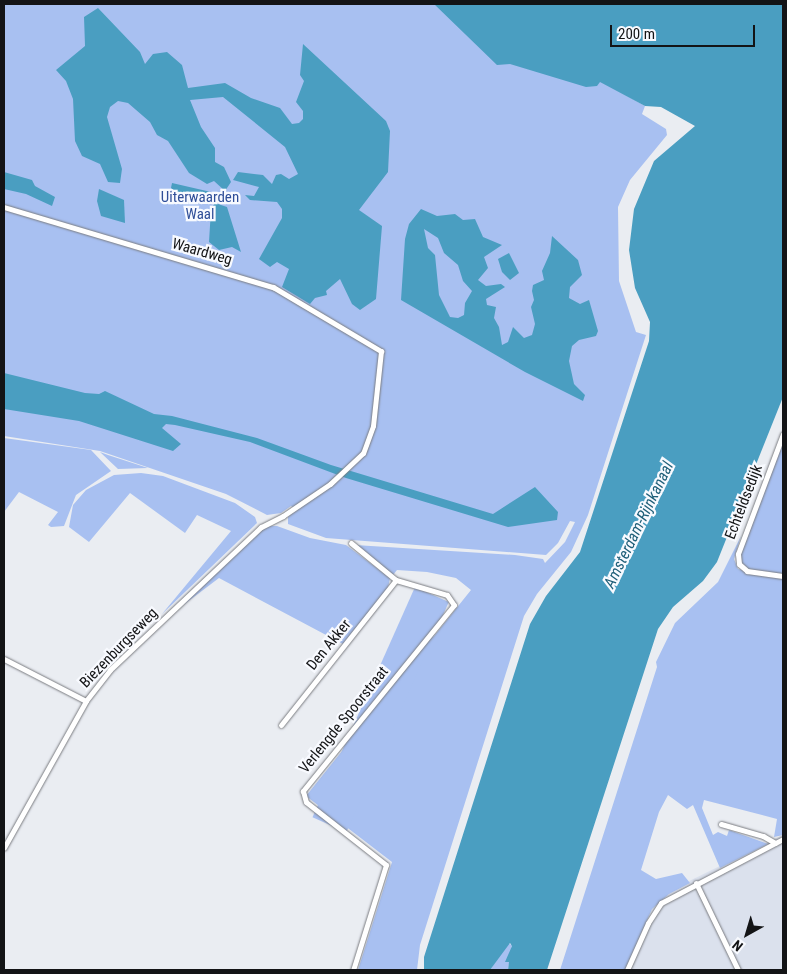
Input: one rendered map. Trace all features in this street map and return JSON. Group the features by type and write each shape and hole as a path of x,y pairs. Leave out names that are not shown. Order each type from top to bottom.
{"street":[{"name":"Waardweg","path":"4,207 273,287 381,351"},
{"name":"Biezenburgseweg","path":"4,848 86,701 110,670 261,527 337,479 363,453 373,426 381,351"},
{"name":"Echteldsedijk","path":"783,434 738,554 740,564 747,571 783,576"},
{"path":"351,543 396,580"},
{"name":"Verlengde Spoorstraat","path":"353,970 386,865 306,802 303,791 453,607 454,601 447,594 396,580"},
{"name":"Den Akker","path":"281,725 396,580"},
{"path":"4,659 86,701"},
{"path":"721,824 763,836 775,843"},
{"path":"627,970 656,908 670,896 783,839"},
{"path":"696,883 738,970"}],"shaded area":[{"path":"783,835 783,970 617,970 649,906 671,890"}],"green space":[{"name":"Uiterwaarden Waal","path":"4,4 467,4 645,106 642,114 666,129 667,135 630,180 618,207 619,281 636,332 646,335 588,515 571,552 537,594 524,616 420,945 417,970 358,970 392,862 306,796 471,590 456,578 427,572 397,570 393,575 355,545 515,555 543,559 545,563 565,542 575,522 570,521 558,543 546,555 326,538 288,524 288,517 295,509 291,506 281,513 267,515 226,494 100,451 4,436"},
{"path":"4,438 91,450 111,471 76,495 64,526 51,527 48,525 58,512 19,492 4,512"},
{"path":"783,439 783,575 747,569 741,562 740,551"},
{"path":"100,452 108,455 148,468 118,469"},
{"path":"141,473 163,476 235,503 255,517 257,523 162,614 231,531 197,515 185,533 130,493 89,542 69,527 73,505 86,490 114,475"},
{"path":"266,526 277,526 310,538 346,545 390,578 388,588 343,644 219,578 178,609 224,561"},
{"path":"741,536 734,559 738,569 783,578 783,835 774,837 777,819 704,800 702,808 713,835 718,832 727,836 729,830 768,844 720,868 693,805 687,809 668,795 659,812 641,870 656,879 682,873 690,883 669,894 652,909 625,970 560,970 657,667 656,662 675,623 718,582"},
{"path":"415,587 449,602 346,832 313,817"},
{"path":"507,943 512,945 508,970 490,970"}],"water":[{"name":"Amsterdam-Rijnkanaal","path":"434,4 783,4 783,397 717,562 703,581 673,607 658,629 547,970 508,970 509,962 505,962 512,946 510,943 490,970 424,970 424,957 530,624 546,596 580,552 649,341 650,322 635,288 629,250 634,209 654,161 695,126 661,107 645,106 600,82 597,86 586,87 510,64 497,65"},
{"path":"98,8 140,52 145,64 153,54 167,52 182,65 188,88 225,83 251,98 280,108 292,124 299,123 303,119 303,111 296,102 304,81 300,75 303,44 386,121 390,131 388,172 359,210 382,226 376,299 360,310 352,304 340,279 326,291 327,295 315,298 310,304 282,287 289,269 277,262 270,267 259,259 282,218 282,209 277,202 250,200 245,195 254,196 259,187 233,180 238,172 263,175 272,184 276,175 281,174 289,179 298,174 285,147 223,97 190,100 201,127 215,148 215,162 224,167 231,182 225,191 214,181 207,184 189,173 168,141 157,135 150,122 128,103 118,101 110,107 107,117 122,169 120,183 108,182 100,164 82,156 75,141 73,99 66,81 56,70 85,46 84,17"},
{"path":"4,172 32,180 35,186 55,197 52,206 26,194 4,189"},
{"path":"172,183 211,192 210,196 209,198 180,197 171,188"},
{"path":"99,189 124,200 125,223 101,216 97,201"},
{"path":"215,203 227,207 241,252 232,247 219,250 209,242 211,209"},
{"path":"421,209 437,216 455,214 463,220 475,219 483,237 502,245 484,257 488,268 478,280 486,286 501,284 505,287 486,299 487,305 496,307 494,318 499,327 502,345 508,342 513,327 524,338 532,335 535,324 531,307 534,300 533,285 544,280 542,271 550,253 552,236 578,260 582,275 570,287 569,298 580,304 589,300 598,331 596,336 579,340 572,346 569,361 574,384 585,395 583,401 525,372 401,300 405,239 409,224","holes":["424,229 438,238 444,253 458,265 463,281 472,291 465,303 464,315 458,318 450,317 439,295 435,255 428,248"]},
{"path":"509,253 519,273 510,280 502,272 498,259"},
{"path":"4,373 85,393 99,394 105,391 154,414 172,416 257,438 331,465 493,514 535,487 558,512 557,520 508,527 346,478 250,442 175,425 166,424 162,428 181,444 173,451 79,421 4,409"}]}
